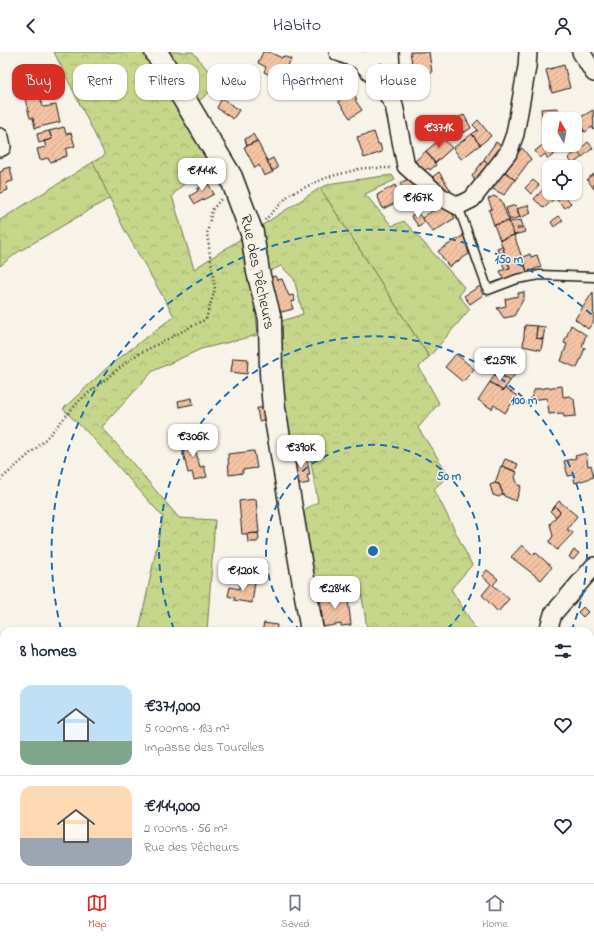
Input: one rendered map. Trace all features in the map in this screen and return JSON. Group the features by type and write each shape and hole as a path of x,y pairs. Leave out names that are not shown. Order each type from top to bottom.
{"street":[{"name":"Rue des Pêcheurs","path":"156,52 231,177 252,233 258,272 270,319 271,373 274,408 311,627"},
{"path":"338,52 360,61 378,81 394,105"},
{"path":"360,61 374,58 382,52"},
{"path":"390,52 394,105 406,166 441,197 458,206 472,199 508,153 515,134 527,67 528,52"},
{"path":"581,52 594,72"},
{"path":"0,137 2,147 0,148"},
{"path":"549,627 553,614 594,566"}],"lane":[{"path":"458,206 488,290 517,279 540,275 594,277"}],"path":[{"path":"252,233 290,194 309,185 328,177 363,168 402,168 406,166"},
{"path":"0,480 42,443 80,400 133,357 206,319 215,289 207,234 212,210 222,196 236,189"}],"green space":[{"path":"54,52 193,52 207,69 207,94 185,113 207,160 172,196 194,269 320,188 429,357 419,367 439,403 418,428 449,475 434,489 472,565 451,589 475,627 367,627 361,591 337,578 314,588 300,512 318,502 307,440 286,445 279,322 303,314 294,279 281,266 252,279 258,335 201,349 153,371 102,427 179,518 215,520 207,627 140,627 163,517 92,437 63,409 109,366 174,316 123,227 93,162 105,155 78,100 127,100 127,64 73,64 73,90 65,74 65,64 60,64"},
{"path":"93,162 110,198 18,252 0,266 0,220"},
{"path":"392,175 395,180 365,194 392,226 404,221 464,287 459,296 470,309 429,357 320,188 333,183"}],"building":[{"path":"263,52 269,52 282,58 283,56 291,59 289,64 268,64 268,74 264,72 266,67 258,63"},
{"path":"410,52 429,52 432,73 430,73 430,64 412,64"},
{"path":"564,65 570,88 552,93 546,70"},
{"path":"25,100 41,100 43,107 56,105 60,122 35,128 33,118 30,118"},
{"path":"221,100 225,100 239,110 233,119 217,108"},
{"path":"355,100 362,110 350,118 338,101"},
{"path":"558,108 558,112 542,112 542,121 541,109"},
{"path":"593,110 594,130 592,127 585,132 582,128 582,116"},
{"path":"464,115 471,128 463,133 457,118"},
{"path":"478,120 491,136 480,145 472,134 478,130 473,125"},
{"path":"64,127 66,134 71,133 75,146 66,149 67,156 60,159 50,162 48,158 40,160 37,149 46,147 44,141 52,139 49,131"},
{"path":"49,131 52,139 39,143 37,134"},
{"path":"374,132 382,152 364,158 357,137"},
{"path":"253,134 257,141 247,146 245,139"},
{"path":"472,134 480,145 461,159 453,148"},
{"path":"440,135 452,148 435,163 426,151 438,141 436,139"},
{"path":"257,141 273,172 264,176 259,165 255,168 244,147"},
{"path":"496,142 505,149 490,167 484,159"},
{"path":"588,142 593,148 582,157 579,152 582,152 582,147"},
{"path":"542,146 542,152 557,152 548,159 545,154 540,158 535,151"},
{"path":"522,148 531,159 515,180 504,171"},
{"path":"426,151 436,165 430,170 428,168 422,173 414,162"},
{"path":"576,152 578,152 582,157 578,160 570,160 568,158"},
{"path":"273,158 278,168 272,171 267,161"},
{"path":"484,160 490,167 477,184 472,176"},
{"path":"10,167 13,181 6,183 8,190 0,193 0,172 3,171 3,169"},
{"path":"504,171 515,180 504,195 491,188"},
{"path":"439,172 451,191 442,194 430,179"},
{"path":"594,174 594,189 587,179"},
{"path":"205,178 214,194 195,204 190,196 198,191 197,189 201,187 198,182"},
{"path":"410,178 424,188 407,197 400,183"},
{"path":"533,180 539,185 531,194 525,188"},
{"path":"395,185 401,200 383,209 377,195"},
{"path":"542,190 542,200 553,200 544,208 534,199"},
{"path":"494,196 501,200 509,221 494,225 489,210 492,209 488,199"},
{"path":"557,200 568,200 571,203 565,208"},
{"path":"418,202 422,208 417,212 413,205"},
{"path":"441,205 452,213 455,218 433,232 422,218"},
{"path":"516,205 520,217 510,220 506,208"},
{"path":"528,205 531,213 520,218 517,209"},
{"path":"417,212 425,222 419,227 411,216"},
{"path":"559,216 563,220 554,227 551,222"},
{"path":"521,220 523,226 517,228 518,230 524,227 525,232 514,235 509,222"},
{"path":"509,221 514,235 500,240 494,225"},
{"path":"464,235 469,254 449,267 438,251"},
{"path":"514,235 527,272 504,279 500,271 510,268 500,240"},
{"path":"502,246 510,268 505,270 497,248"},
{"path":"530,254 531,257 537,255 541,267 527,272 523,257"},
{"path":"275,276 277,280 282,279 289,296 293,295 295,301 291,302 293,309 278,313 268,278"},
{"path":"480,286 483,295 470,304 464,296"},
{"path":"524,292 524,298 514,316 504,318 497,308 506,306 505,299 518,296 518,293"},
{"path":"593,292 594,321 588,329 575,319"},
{"path":"525,325 537,326 536,338 543,339 541,350 523,346"},
{"path":"571,325 586,335 582,346 585,348 577,368 561,361 567,344 564,343"},
{"path":"537,326 545,327 543,339 536,338"},
{"path":"456,354 474,369 463,382 445,367"},
{"path":"506,357 521,366 510,381 495,371"},
{"path":"233,358 248,359 247,374 231,372"},
{"path":"497,372 510,381 503,391 490,382"},
{"path":"490,382 503,391 505,388 517,396 505,413 494,405 492,409 478,400"},
{"path":"562,386 563,397 570,396 574,399 576,416 564,417 563,413 549,414 547,398 530,400 535,389"},
{"path":"192,398 193,404 179,407 178,401"},
{"path":"257,408 266,408 267,419 259,421"},
{"path":"193,432 196,444 194,445 200,467 204,466 207,477 194,480 192,472 188,473 182,448 185,447 183,435"},
{"path":"254,451 257,468 242,470 243,473 229,475 228,454"},
{"path":"586,453 588,466 591,465 594,477 575,483 573,475 568,476 564,461 576,458 575,456"},
{"path":"306,454 310,475 307,475 309,483 298,485 292,457"},
{"path":"505,459 518,464 515,471 502,466"},
{"path":"501,466 517,472 515,477 518,485 521,486 516,501 504,496 499,484 495,483"},
{"path":"495,483 499,484 503,494 499,497 493,495 490,485"},
{"path":"256,499 259,533 242,534 239,501"},
{"path":"559,501 577,516 568,528 568,531 572,531 573,533 557,550 549,542 553,536 550,524 560,512 555,506"},
{"path":"555,506 560,512 556,517 550,511"},
{"path":"258,533 259,539 257,542 248,542 247,534"},
{"path":"522,545 533,555 535,552 552,567 541,580 511,557"},
{"path":"574,550 579,553 573,560 569,557"},
{"path":"487,570 498,579 493,585 509,599 498,612 482,595 491,584 482,576"},
{"path":"241,580 255,582 252,603 234,600 235,598 228,596 230,587 239,589"},
{"path":"341,593 341,600 348,599 351,625 341,626 341,624 323,627 320,595"},
{"path":"583,607 588,612 583,617 578,612"},
{"path":"264,623 277,625 277,627 263,627"}]}
